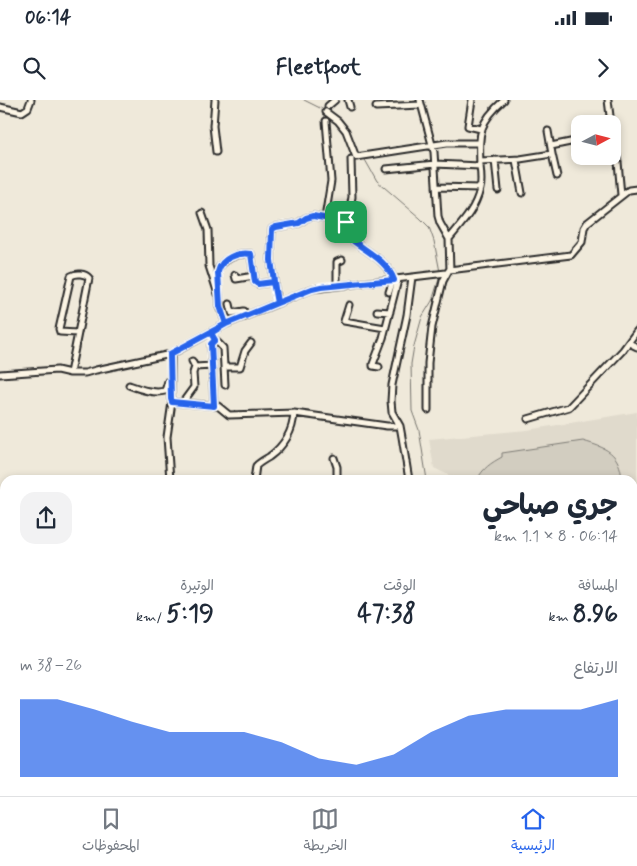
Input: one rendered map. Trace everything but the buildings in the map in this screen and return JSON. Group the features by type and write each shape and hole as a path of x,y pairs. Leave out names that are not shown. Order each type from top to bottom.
{"street":[{"path":"0,106 22,112 28,108 31,100"},
{"path":"215,100 216,152"},
{"path":"328,106 335,100"},
{"path":"348,100 350,107"},
{"path":"472,100 468,126 481,129"},
{"path":"428,410 428,363 432,326 444,273 449,239 476,204 480,188 479,143 481,129 484,121 504,100"},
{"path":"608,100 610,115"},
{"path":"376,107 421,103 432,145 440,223 449,239"},
{"path":"326,112 338,121 346,131 356,157 448,143 479,143"},
{"path":"325,218 331,181 326,121"},
{"path":"548,131 557,176"},
{"path":"551,146 571,142"},
{"path":"386,169 435,164 516,160 552,154"},
{"path":"351,160 352,197 345,234 384,264 390,270 395,280 390,312 373,364 373,366 379,367"},
{"path":"495,160 498,190"},
{"path":"516,160 522,194"},
{"path":"618,165 621,195"},
{"path":"436,187 480,188"},
{"path":"0,374 57,370 70,373 85,373 170,354 226,324 312,289 395,280 571,255 582,242 584,228 587,223 621,195 629,190 637,189"},
{"path":"202,213 208,230 209,266 226,324"},
{"path":"277,303 271,260 272,229 299,223 313,216 346,222"},
{"path":"218,294 218,270 233,256 251,254 255,282 258,284 273,282"},
{"path":"337,286 338,262 342,260"},
{"path":"70,373 90,278 87,275 77,274 71,276 59,329 60,332 77,333"},
{"path":"235,276 236,279 254,276"},
{"path":"408,475 400,426 392,412 391,401 392,385 407,315 412,277"},
{"path":"389,292 395,280"},
{"path":"230,304 232,313 244,311 245,316"},
{"path":"349,305 344,321 385,328"},
{"path":"377,311 390,312"},
{"path":"528,419 570,407 629,343 637,331"},
{"path":"211,333 223,348 225,385"},
{"path":"214,406 211,344 215,340"},
{"path":"224,367 240,367 245,351 251,343"},
{"path":"629,343 637,347"},
{"path":"170,354 172,402 167,437 170,475"},
{"path":"183,402 194,387 193,373 195,367 192,361"},
{"path":"195,367 212,366"},
{"path":"129,385 149,391 162,392 165,391 168,381 171,380"},
{"path":"172,402 218,406 228,415 294,413 393,427 400,426"},
{"path":"255,475 256,466 276,451 286,439 293,425 294,413"},
{"path":"334,458 337,475"}],"shaded area":[{"path":"637,412 637,475 449,475 434,468 429,439 527,430"},
{"path":"583,441 605,449 615,457 621,475 480,475 494,461 502,457 502,453"}],"waterway":[{"path":"304,100 326,111"},
{"path":"364,158 377,181 429,227 434,241 440,272"},
{"path":"426,475 419,430 412,411 411,364 422,317 432,301 440,276"}],"route":[{"path":"346,222 313,216 306,218 303,222 272,229 271,260 277,303 226,324 170,354 172,402 214,406 211,344 215,340 211,333 226,324 218,294 218,270 230,257 251,254 255,282 258,284 273,282 277,303 321,287 394,280 390,270 384,264 347,237 345,234 346,222"}]}
